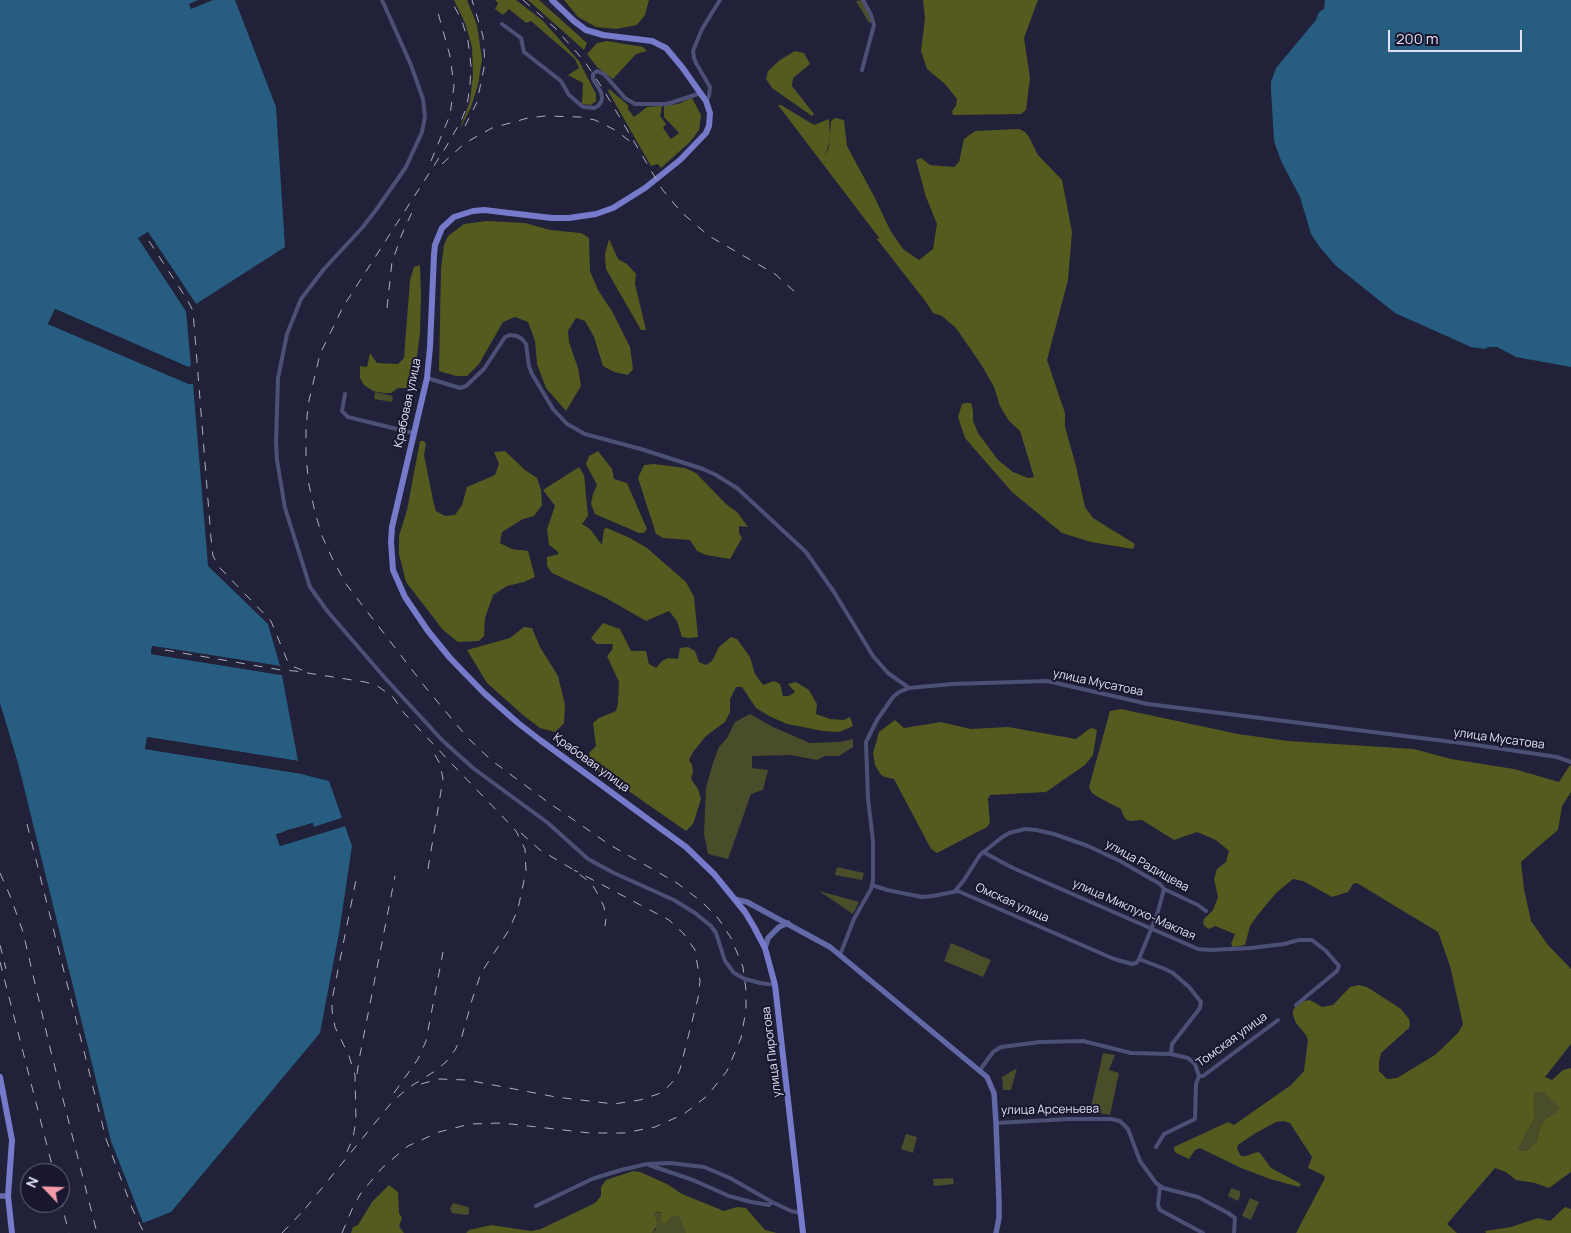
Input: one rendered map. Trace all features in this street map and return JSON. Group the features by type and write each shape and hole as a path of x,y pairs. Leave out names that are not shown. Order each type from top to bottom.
{"main road":[{"name":"Крабовая улица","path":"552,0 586,30 603,35 643,40 666,48 701,93 706,101 711,119 706,134 680,160 645,188 613,208 596,214 569,218 535,217 484,210 462,213 447,222 438,236 434,255 427,378 395,512 391,555 396,576 405,597 428,631 465,674 511,717 686,847 701,861 734,899"},
{"name":"улица Пирогова","path":"734,899 750,919 765,948 775,985 803,1233"},
{"name":"улица Арсеньева","path":"734,899 747,902 825,943 980,1070 987,1077 993,1088 996,1123"},
{"path":"765,948 768,938 779,927 788,923"},
{"path":"0,1077 12,1140 8,1196 12,1233"},
{"path":"996,1123 999,1218 996,1233"},
{"path":"0,1196 8,1196"}],"street":[{"path":"382,0 411,65 423,99 425,117 422,132 406,167 376,210 324,269 301,299 286,334 279,372 276,425 277,460 285,508 310,587 328,612 385,678 442,740 473,768 548,823 588,859 674,900 700,916 716,933 725,962 734,973 760,983 775,985"},
{"path":"706,101 709,96 710,87 693,54 702,29 720,0"},
{"path":"862,70 874,25 863,0"},
{"path":"502,24 521,38 524,52 561,81 569,95 583,107 594,108 601,102 601,92 593,79 593,74 597,71 604,74 625,98 635,104 667,104 701,93"},
{"path":"427,378 460,388 466,386 484,368 505,337 510,335 522,339 526,344 532,374 553,409 567,424 585,434 641,449 703,469 737,488 806,552 834,592 873,656 888,673 909,688"},
{"path":"345,394 342,411 348,417 413,433"},
{"name":"улица Мусатова","path":"909,688 952,684 1048,681 1148,704 1558,757 1571,762"},
{"path":"840,955 854,919 869,893 874,872 874,841 868,799 866,742 877,720 893,697 909,688"},
{"name":"улица Радищева","path":"955,891 983,852 1009,833 1025,829 1054,834 1088,846 1120,861 1160,884 1164,889 1198,905 1206,911"},
{"name":"улица Миклухо-Маклая","path":"983,852 1013,868 1198,949 1251,948 1299,940 1312,940 1326,951 1339,966 1337,971 1296,1005"},
{"name":"Омская улица","path":"872,885 922,897 955,891 960,892 1114,959 1132,964 1139,960 1173,973 1189,987 1201,1002 1200,1008 1172,1044 1171,1054"},
{"path":"1139,960 1152,929 1164,889"},
{"name":"Томская улица","path":"1199,1076 1203,1076 1278,1020"},
{"path":"980,1070 993,1052 1001,1047 1040,1042 1083,1041 1132,1054 1171,1054 1186,1057 1195,1064 1199,1076 1196,1084 1195,1119 1164,1134 1156,1147"},
{"name":"улица Арсеньева","path":"996,1123 1076,1119 1111,1119 1120,1121 1128,1129 1140,1160 1151,1178 1160,1186"},
{"path":"536,1206 592,1179 647,1164 670,1163 704,1167 730,1178 772,1202 791,1211 801,1213"},
{"path":"647,1164 694,1180 736,1198 769,1205 772,1202"},
{"path":"1203,1233 1194,1231 1160,1210 1158,1205 1160,1186 1210,1202 1235,1218 1234,1233"}],"green space":[{"path":"454,0 467,0 477,25 482,59 478,85 471,107 459,131 470,101 473,75 472,47 465,23"},
{"path":"495,0 516,0 542,20 579,61 596,94 596,101 591,105 582,104 583,83 568,75 579,68 575,59 531,21 526,23 509,9 503,15 495,9 498,3"},
{"path":"528,0 539,0 587,43 584,50"},
{"path":"564,0 649,0 645,15 637,25 616,29 596,27 578,17"},
{"path":"861,0 873,21 869,23 856,1"},
{"path":"923,0 1038,0 1024,38 1030,78 1026,110 1021,114 953,115 952,111 956,106 957,99 945,84 927,69 921,51 925,18"},
{"path":"607,41 643,47 647,51 636,54 613,79 597,67 587,54 597,43"},
{"path":"795,51 804,53 810,64 793,78 792,86 814,114 812,116 772,88 766,79 768,71 780,60"},
{"path":"609,89 628,105 628,109 634,117 647,107 662,106 660,116 666,124 663,128 671,139 679,133 664,117 664,106 678,104 692,98 701,115 699,130 690,142 661,168 658,164 651,166 608,91"},
{"path":"778,105 814,125 829,119 830,136 831,121 835,118 844,120 847,146 890,230 903,249 919,260 933,249 937,224 926,197 916,160 921,158 930,165 954,167 959,162 964,139 975,131 1019,129 1029,137 1038,155 1062,180 1072,232 1068,280 1047,360 1065,413 1065,427 1085,507 1093,518 1135,544 1133,549 1091,542 1062,533 1012,492 965,438 958,417 962,404 971,403 973,421 978,433 998,460 1013,472 1028,478 1034,477 1020,431 1009,421 1000,406 994,387 956,328 942,316 933,313 876,238 880,239"},
{"path":"487,221 525,223 550,230 581,233 589,238 590,271 598,290 613,313 630,347 633,369 628,375 614,372 603,366 594,337 585,321 576,318 568,331 569,342 578,368 581,386 566,411 546,388 537,364 535,341 528,322 515,317 503,322 479,364 467,376 456,376 439,371 441,269 444,245 448,236 464,224"},
{"path":"609,239 618,259 627,264 636,274 635,284 646,330 641,330 606,269 605,254"},
{"path":"420,265 420,333 414,379 408,388 398,388 391,393 373,391 364,385 360,378 360,366 367,367 370,353 377,363 398,364 404,358 410,280 414,267"},
{"path":"375,392 393,396 392,402 374,399"},
{"path":"420,441 424,441 426,444 424,455 436,511 445,516 455,515 462,505 467,487 495,475 499,464 494,452 505,451 525,470 537,478 541,490 542,505 534,516 523,519 502,532 500,543 512,549 528,551 535,577 507,586 493,595 485,618 484,636 479,641 458,642 443,630 406,582 399,554 399,536 407,510"},
{"path":"598,451 612,469 614,479 627,483 647,529 644,533 639,533 595,514 591,504 597,485 586,464 589,456"},
{"path":"654,464 685,468 696,473 726,504 737,512 748,527 739,526 739,533 742,538 730,559 706,555 697,551 690,540 663,538 656,534 638,478 644,465"},
{"path":"579,467 584,475 588,516 582,524 590,529 602,545 604,529 607,528 630,538 647,548 686,582 694,597 698,637 682,637 677,621 669,611 646,621 606,598 552,573 547,566 547,557 559,554 549,545 547,529 555,506 543,490"},
{"path":"603,623 620,629 631,651 646,651 649,664 656,668 662,661 668,658 678,659 680,648 688,647 695,651 699,662 706,665 712,661 719,647 731,637 737,639 750,657 755,674 763,685 774,681 780,684 783,696 789,696 795,692 788,684 796,682 809,690 817,704 816,714 830,719 844,720 850,717 853,726 839,732 787,724 756,708 742,687 736,687 730,699 730,712 725,722 706,736 689,760 693,772 691,779 698,789 701,799 693,824 686,831 607,776 592,768 589,753 596,746 593,723 599,718 616,711 618,703 619,682 607,656 612,650 613,644 597,644 591,638"},
{"path":"524,627 532,628 540,647 558,676 565,705 564,723 555,732 540,728 487,683 467,650 510,638"},
{"path":"1121,709 1238,734 1288,741 1414,749 1451,759 1514,769 1559,782 1571,766 1571,792 1562,806 1558,830 1521,862 1524,889 1531,921 1548,945 1571,969 1571,1044 1545,1077 1552,1080 1563,1070 1571,1068 1571,1172 1549,1188 1535,1183 1516,1180 1506,1172 1495,1168 1447,1224 1457,1233 1296,1233 1325,1178 1323,1175 1308,1168 1312,1157 1290,1123 1276,1122 1238,1145 1237,1149 1241,1156 1260,1153 1271,1168 1301,1184 1299,1187 1241,1168 1200,1148 1195,1150 1189,1159 1176,1153 1174,1147 1228,1122 1234,1125 1291,1085 1304,1071 1308,1040 1296,1023 1293,1010 1304,1001 1310,1000 1322,1007 1333,1005 1350,987 1359,985 1367,987 1401,1009 1409,1019 1410,1024 1409,1028 1381,1053 1379,1071 1387,1079 1397,1078 1435,1055 1458,1033 1463,1024 1450,966 1438,932 1357,883 1353,884 1348,892 1332,897 1303,881 1293,879 1276,893 1257,916 1250,926 1245,945 1233,947 1231,944 1235,934 1215,926 1209,929 1206,927 1203,924 1204,919 1213,910 1218,897 1214,879 1217,869 1226,862 1229,851 1216,840 1197,832 1174,840 1142,820 1127,820 1121,809 1092,793 1089,787 1110,711","holes":["1535,1092 1543,1092 1560,1108 1557,1112 1546,1118 1540,1127 1536,1143 1525,1151 1518,1150 1535,1117"]},
{"path":"750,714 773,727 810,743 840,742 853,739 853,747 839,756 825,756 817,760 790,755 752,756 752,768 768,770 763,790 751,794 728,859 708,854 704,834 706,788 719,747 727,738 735,722"},
{"path":"895,720 904,728 941,722 971,729 1008,727 1076,739 1089,729 1097,730 1093,755 1085,765 1046,792 990,795 988,799 990,823 987,827 937,853 931,849 894,779 881,775 875,765 873,753 879,732"},
{"path":"837,867 864,873 862,880 835,875"},
{"path":"819,891 859,902 853,914"},
{"path":"951,943 991,960 983,977 944,961"},
{"path":"1103,1053 1115,1055 1109,1070 1119,1073 1110,1115 1090,1111"},
{"path":"1017,1068 1011,1090 1003,1090 1002,1077"},
{"path":"1535,1092 1543,1092 1561,1108 1546,1118 1540,1127 1536,1143 1525,1151 1518,1150 1535,1117"},
{"path":"906,1134 917,1137 913,1153 901,1149"},
{"path":"633,1171 640,1172 667,1184 682,1194 724,1211 737,1207 746,1208 765,1230 777,1233 686,1233 678,1216 672,1216 665,1224 660,1221 662,1213 655,1212 654,1215 658,1224 652,1233 466,1233 469,1230 491,1225 531,1231 541,1229 595,1203 601,1196 601,1187 606,1180"},
{"path":"953,1178 954,1184 934,1186 933,1179"},
{"path":"389,1185 398,1192 399,1213 402,1218 399,1226 404,1233 351,1233 353,1227 358,1225 372,1202"},
{"path":"1231,1188 1240,1191 1238,1201 1228,1196"},
{"path":"1250,1198 1259,1202 1251,1220 1242,1216"},
{"path":"453,1203 468,1207 469,1214 452,1213 450,1208"},
{"path":"1565,1207 1571,1209 1571,1233 1486,1233 1485,1231 1511,1227 1538,1218 1550,1221"},
{"path":"655,1212 678,1216 686,1233 652,1233 656,1229"}],"water":[{"path":"0,0 198,0 189,4 191,9 213,0 235,0 276,107 285,247 196,304 148,232 138,238 186,311 191,366 188,367 55,309 48,324 189,384 193,384 208,566 268,624 280,666 152,646 151,654 282,675 298,761 147,737 145,749 297,773 329,781 342,818 314,827 312,823 276,835 280,846 345,826 352,846 339,933 320,1033 171,1212 143,1223 111,1141 18,763 0,703"},
{"path":"1325,0 1571,0 1571,367 1516,357 1497,347 1485,349 1471,347 1395,313 1335,265 1319,246 1311,234 1300,197 1282,163 1276,147 1271,82 1276,68 1316,20 1319,12 1324,9"}],"pier":[{"path":"148,232 196,304 194,305 147,235 142,239 188,309 186,311 138,238"},
{"path":"55,309 188,367 191,366 192,369 187,369 56,313 51,322 193,382 193,384 189,384 48,324"},
{"path":"152,646 280,666 280,668 154,649 154,652 281,672 282,675 151,654"},
{"path":"147,737 298,761 298,763 149,740 148,747 297,771 297,773 145,749"},
{"path":"342,818 343,821 314,830 311,826 287,832 279,836 281,843 344,824 345,826 280,846 276,834 313,823 314,827"}],"railway":[{"path":"342,1233 361,1193 382,1168 408,1146 439,1132 470,1124 502,1123 590,1133 624,1133 655,1127 684,1114 707,1096 727,1071 741,1038 746,1010 743,967 731,938 718,918 702,902 677,883 610,845 545,800 491,760 467,737 426,688 346,584 322,536 309,485 306,457 308,405 320,354 343,307 446,147 467,106 471,66 468,41 462,21 451,0"},
{"path":"465,126 477,102 485,63 483,36 472,0"},
{"path":"523,0 555,28 585,62 662,189 681,212 709,236 775,274 795,292"},
{"path":"431,161 450,115 454,86 450,56 437,9"},
{"path":"442,164 465,143 492,128 528,118 545,116 580,117 595,120 615,130 631,142"},
{"path":"387,308 392,262 413,210"},
{"path":"149,241 193,311 213,556 220,568 271,621 287,660 294,667 302,670"},
{"path":"165,650 376,685 393,697 404,713 516,831 525,849 526,871 518,909 509,930 481,973 462,1036 455,1050 446,1062 408,1088 392,1102 300,1215"},
{"path":"428,869 443,779 440,764 431,748"},
{"path":"27,824 106,1139 132,1208 144,1233"},
{"path":"521,833 540,850 574,870 592,884 604,907 605,926"},
{"path":"421,1084 439,1079 467,1080 556,1097 614,1104 640,1100 658,1094 665,1090 676,1078 698,998 700,981 695,950 684,934 669,920 574,870"},
{"path":"0,873 23,932 97,1233"},
{"path":"347,1152 353,1138 356,1120 355,1075 349,1056 335,1027 332,1000 357,875"},
{"path":"357,1074 395,876"},
{"path":"0,945 6,969"},
{"path":"394,1093 418,1059 426,1041 443,952"},
{"path":"0,962 51,1163"},
{"path":"282,1233 304,1210"},
{"path":"64,1213 69,1233"}]}
